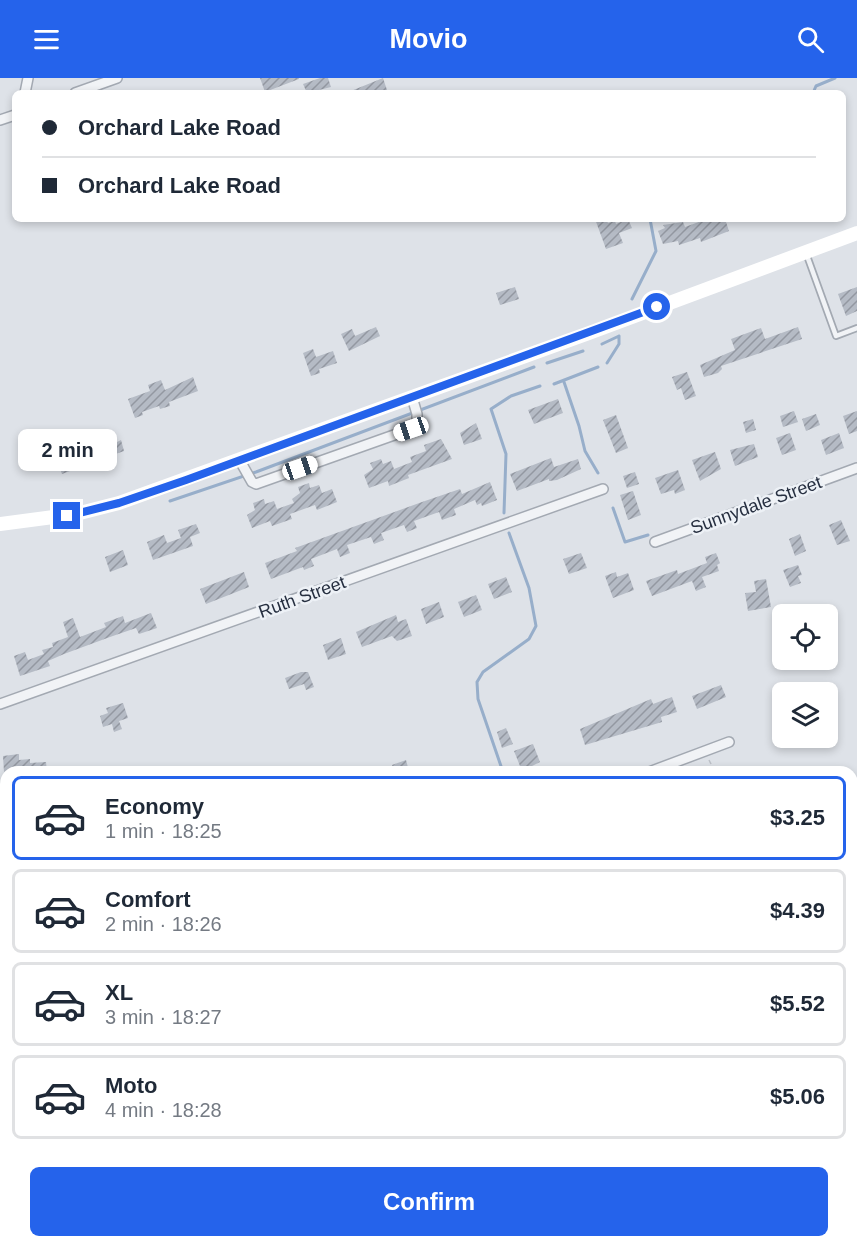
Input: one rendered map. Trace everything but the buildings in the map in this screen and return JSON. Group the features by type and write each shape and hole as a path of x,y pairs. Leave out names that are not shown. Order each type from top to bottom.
{"main road":[{"path":"0,524 40,520 96,510 412,397 857,233"}],"street":[{"path":"83,90 117,78"},
{"path":"239,459 252,482 256,484 417,427 418,422 412,397"},
{"name":"Sunnydale Street","path":"655,543 857,468"},
{"name":"Ruth Street","path":"0,705 603,489"},
{"path":"665,766 729,742"}],"lane":[{"path":"806,252 836,336 857,328"}],"path":[{"path":"704,751 712,766"}],"waterway":[{"path":"814,90 816,86 835,78"},
{"path":"632,299 656,251 651,222"},
{"path":"602,344 619,336"},
{"path":"607,363 619,344 619,336"},
{"path":"547,363 583,351"},
{"path":"170,501 256,472 534,367"},
{"path":"554,384 598,367"},
{"path":"564,382 585,451 598,473"},
{"path":"504,513 506,454 491,409 511,396 540,386"},
{"path":"613,508 625,542 648,535"},
{"path":"501,766 478,699 477,682 483,672 529,639 536,626 529,588 509,533"}],"route":[{"path":"67,516 96,510 186,480 657,307"}]}
